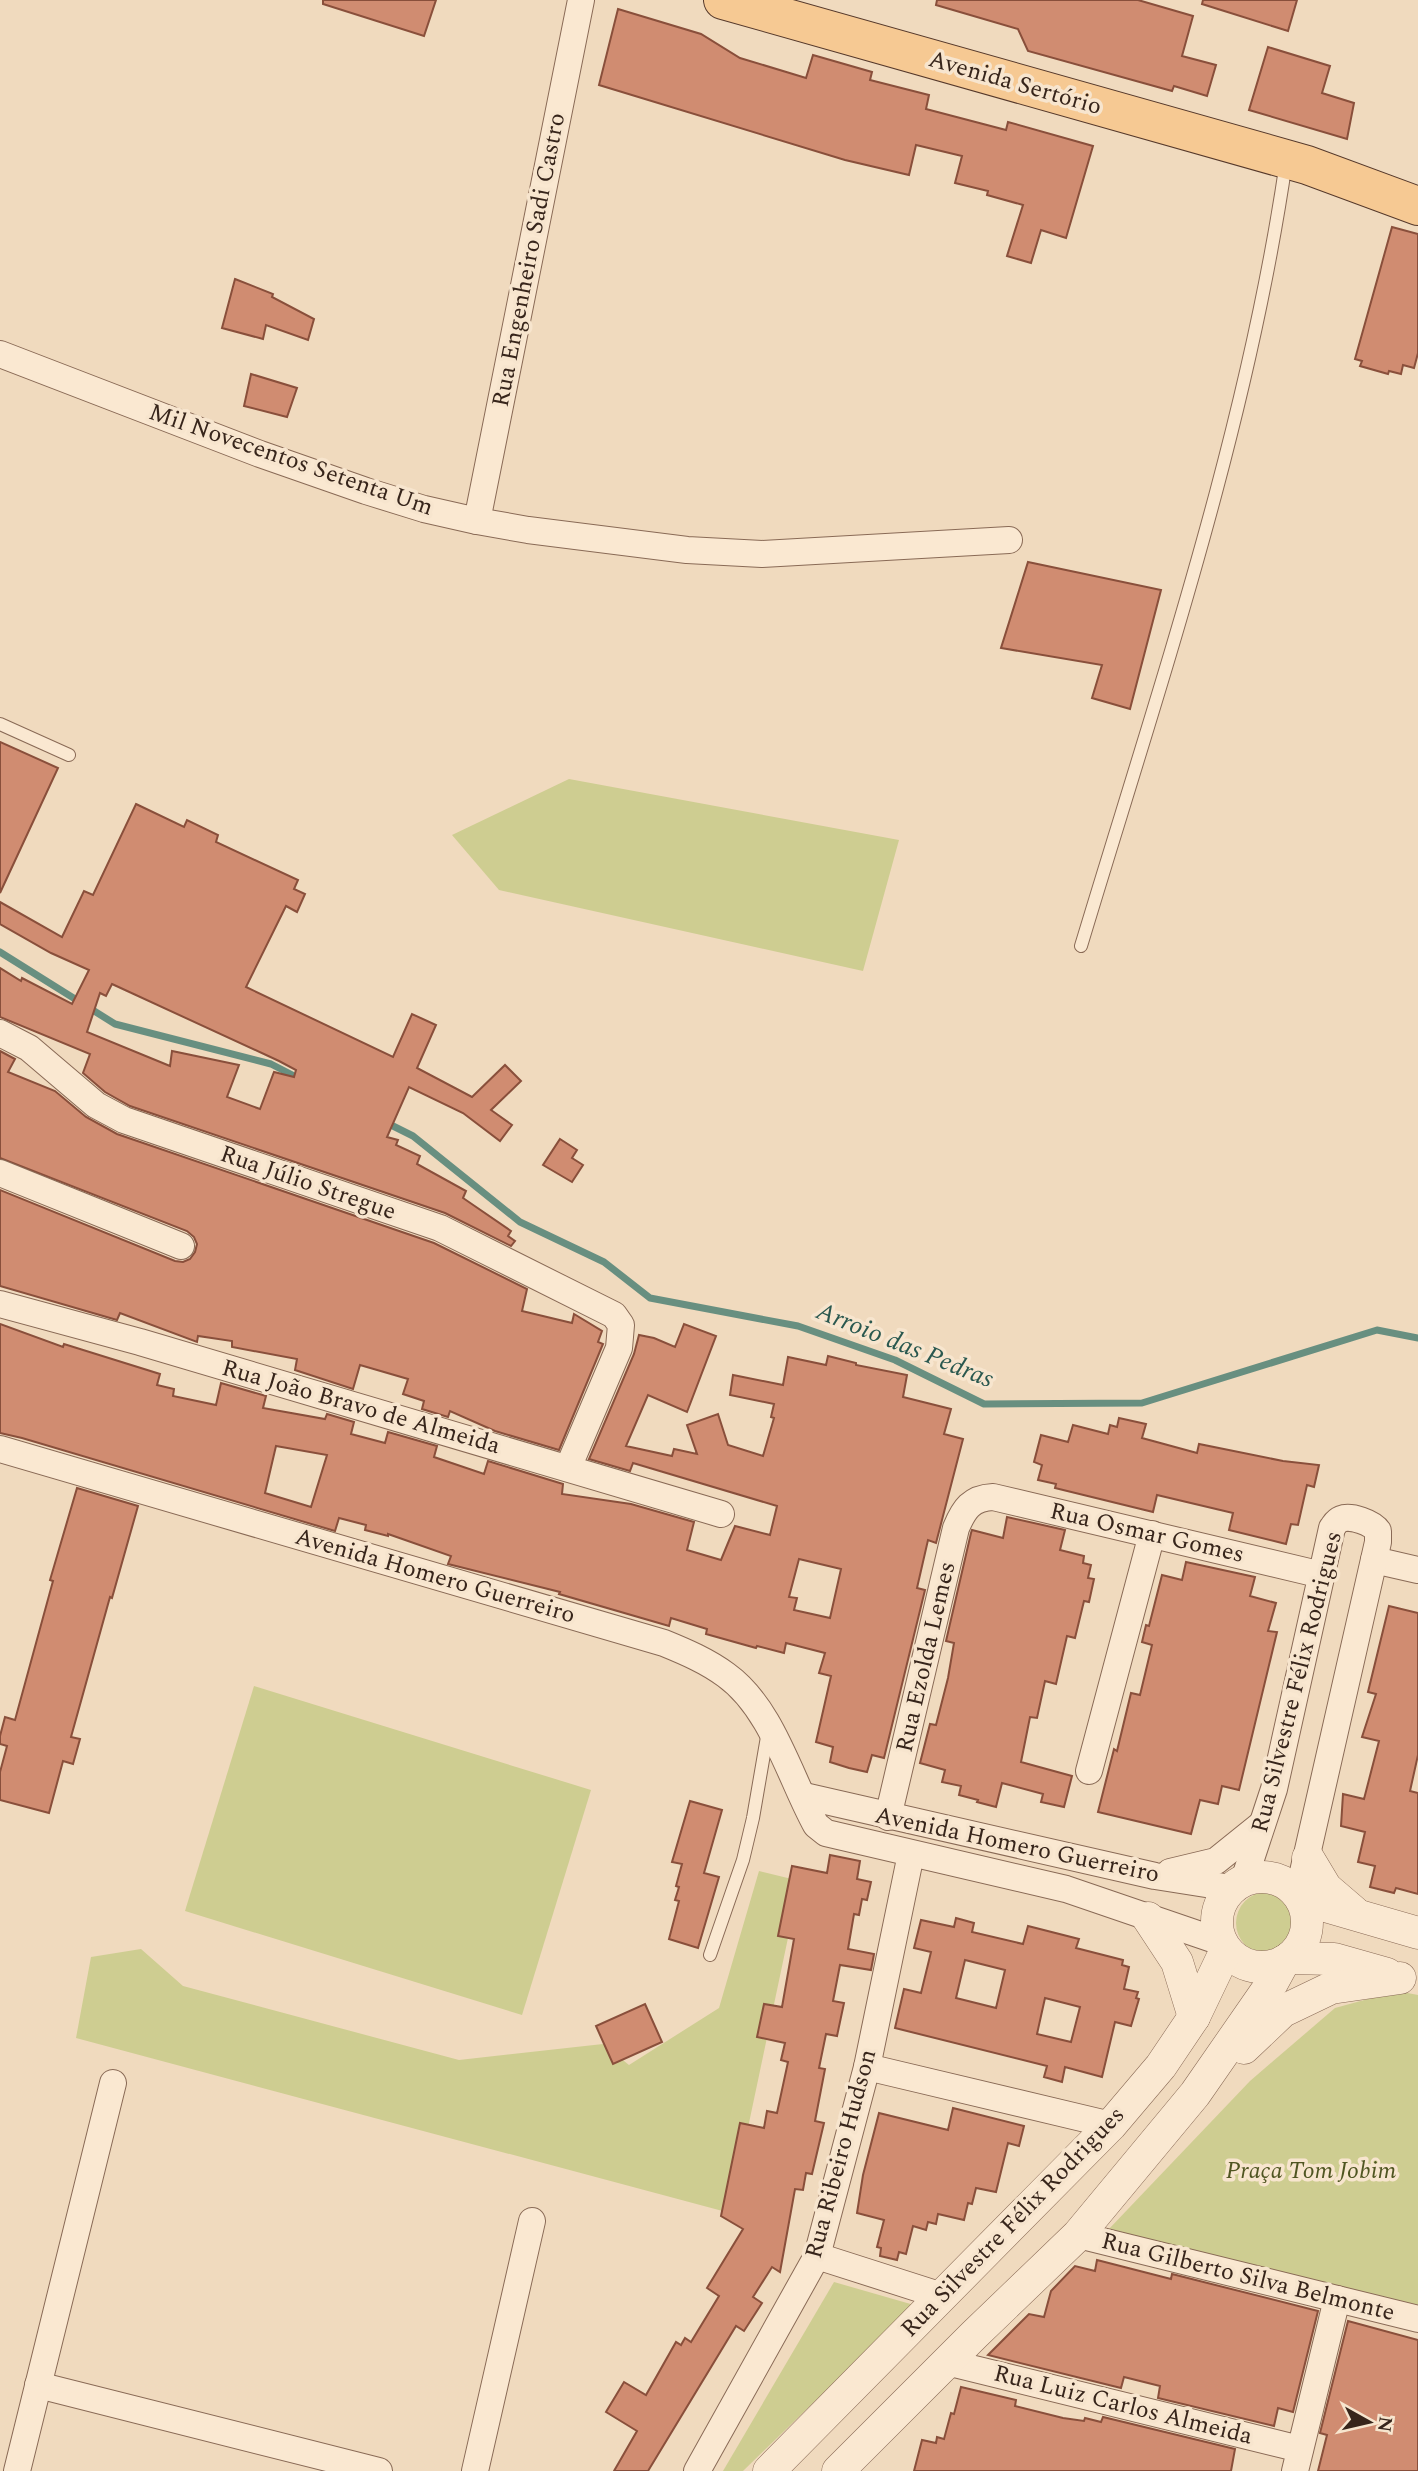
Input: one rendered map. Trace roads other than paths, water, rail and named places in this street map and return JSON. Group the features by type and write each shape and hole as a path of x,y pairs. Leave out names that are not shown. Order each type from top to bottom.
{"main road":[{"name":"Avenida Sertório","path":"723,0 1297,162 1418,206"},
{"name":"Avenida Sertório","path":"1297,162 1386,176 1418,184"}],"street":[{"name":"Rua Engenheiro Sadi Castro","path":"477,521 581,0"},
{"name":"Mil Novecentos Setenta Um","path":"0,354 331,479 424,509 477,521 687,550 762,554 1009,540"},
{"name":"Rua Júlio Stregue","path":"0,1033 29,1048 96,1105 124,1120 440,1228 614,1315 621,1325 619,1348 568,1468"},
{"path":"0,1173 181,1246"},
{"name":"Rua João Bravo de Almeida","path":"0,1304 140,1342 721,1514"},
{"name":"Avenida Homero Guerreiro","path":"0,1449 664,1643 696,1656 728,1676 751,1700 804,1796 816,1825 826,1833 1066,1889 1224,1946"},
{"name":"Rua Osmar Gomes","path":"972,1501 993,1497 1322,1575"},
{"name":"Rua Ezolda Lemes","path":"888,1817 956,1528 972,1501"},
{"name":"Rua Silvestre Félix Rodrigues","path":"1238,1884 1274,1789 1332,1528 1337,1521 1344,1518 1375,1527 1379,1535 1300,1897"},
{"path":"1089,1771 1152,1534"},
{"path":"1374,1560 1418,1570"},
{"name":"Avenida Homero Guerreiro","path":"804,1796 1155,1876 1238,1884"},
{"path":"1155,1876 1216,1861 1262,1824"},
{"name":"Rua Ribeiro Hudson","path":"697,2471 817,2256 867,2067 911,1854"},
{"path":"1308,1858 1326,1888 1360,1918"},
{"path":"1409,1979 1334,1959 1287,1960 1269,1967 1238,1961 1224,1946 1217,1928 1217,1913 1222,1899 1238,1884 1255,1876 1280,1880 1300,1897 1360,1918 1418,1933"},
{"path":"1287,1960 1304,1938 1307,1925 1306,1912 1300,1897"},
{"path":"1148,1918 1177,1962 1194,2017"},
{"name":"Rua Silvestre Félix Rodrigues","path":"769,2471 1111,2125 1161,2066 1194,2017 1224,1946"},
{"name":"Rua Silvestre Félix Rodrigues","path":"838,2471 1078,2235 1195,2094 1287,1960"},
{"path":"1195,2094 1283,2011 1331,1988 1409,1979"},
{"path":"867,2067 1111,2125"},
{"path":"17,2471 113,2083"},
{"path":"475,2471 532,2221"},
{"name":"Rua Gilberto Silva Belmonte","path":"1078,2235 1418,2319"},
{"path":"817,2256 942,2296"},
{"path":"1297,2460 1336,2299"},
{"name":"Rua Luiz Carlos Almeida","path":"946,2362 1297,2460"},
{"path":"38,2385 379,2471"}],"lane":[{"path":"1081,946 1217,493 1276,230 1297,162"},
{"path":"0,724 69,755"},
{"path":"710,1955 743,1860 768,1727"}],"waterway":[{"name":"Arroio das Pedras","path":"0,952 115,1024 271,1064 302,1080"},
{"name":"Arroio das Pedras","path":"385,1122 413,1136 520,1222 604,1262 650,1298 798,1326 895,1360 984,1404 1142,1403 1377,1330 1418,1338"}],"park label":[{"name":"Praça Tom Jobim","path":"1311,2171"}]}
